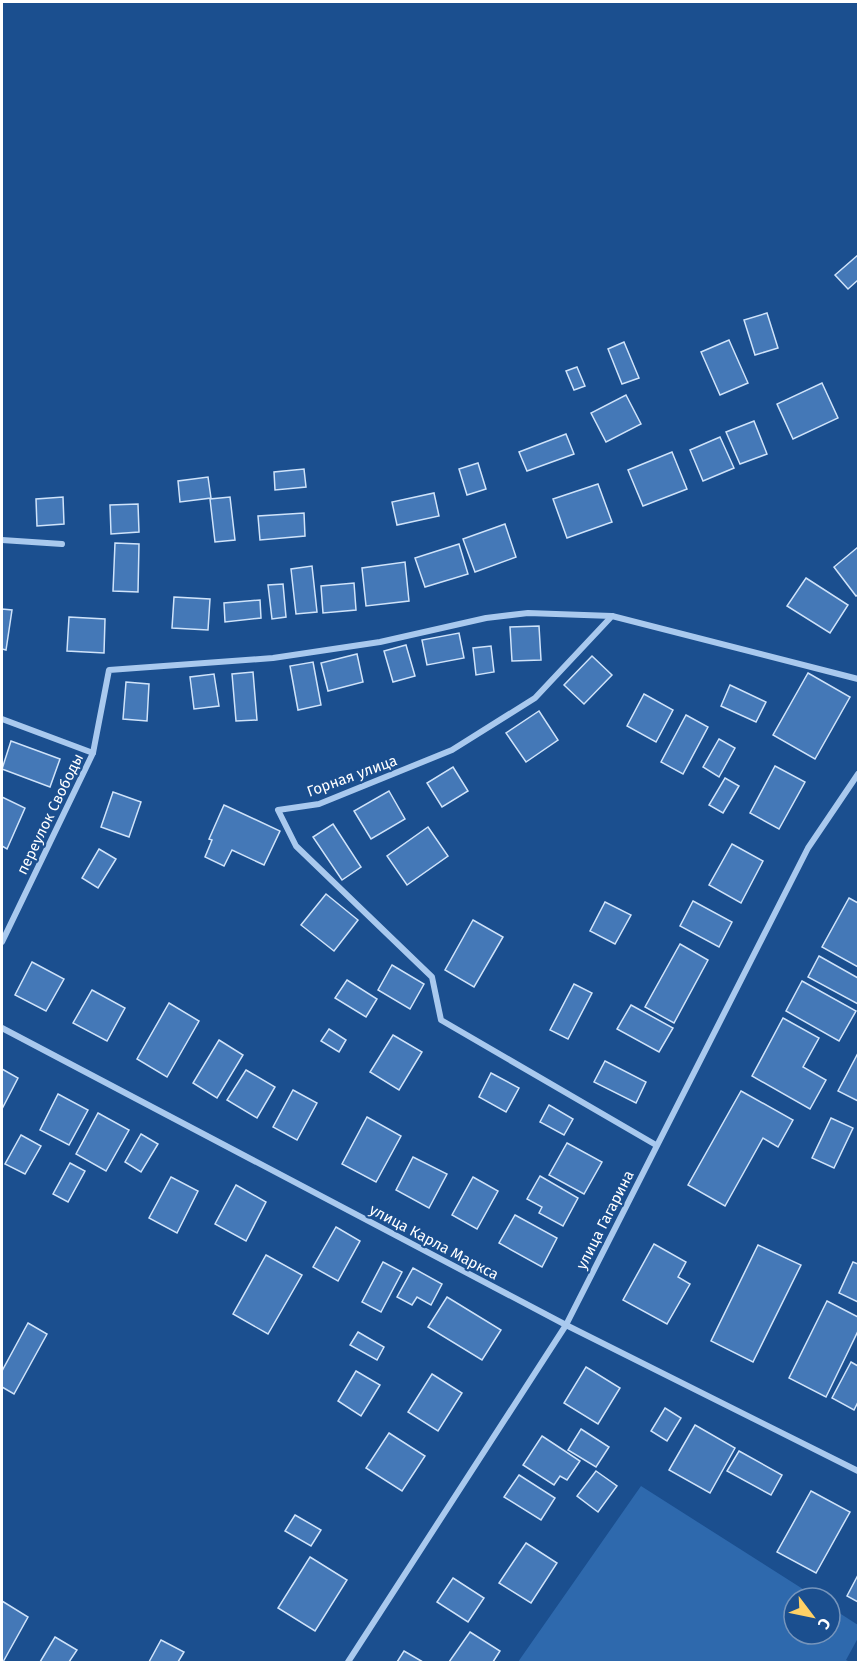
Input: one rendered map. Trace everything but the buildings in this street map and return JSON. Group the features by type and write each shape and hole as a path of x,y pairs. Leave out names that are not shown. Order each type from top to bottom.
{"street":[{"path":"2,540 62,544"},
{"path":"93,753 109,670 273,658 380,642 486,618 528,613 612,616 858,679"},
{"name":"Горная улица","path":"612,616 535,698 452,750 319,804 278,810 296,846 432,977 441,1020 656,1145"},
{"name":"переулок Свободы","path":"2,719 93,753 2,942"},
{"name":"улица Гагарина","path":"348,1662 566,1325 808,848 858,774"},
{"name":"улица Карла Маркса","path":"2,1028 566,1325 858,1471"}],"shaded area":[{"path":"641,1486 798,1586 782,1586 782,1646 842,1646 842,1615 858,1625 858,1638 846,1660 850,1662 518,1662"}]}
